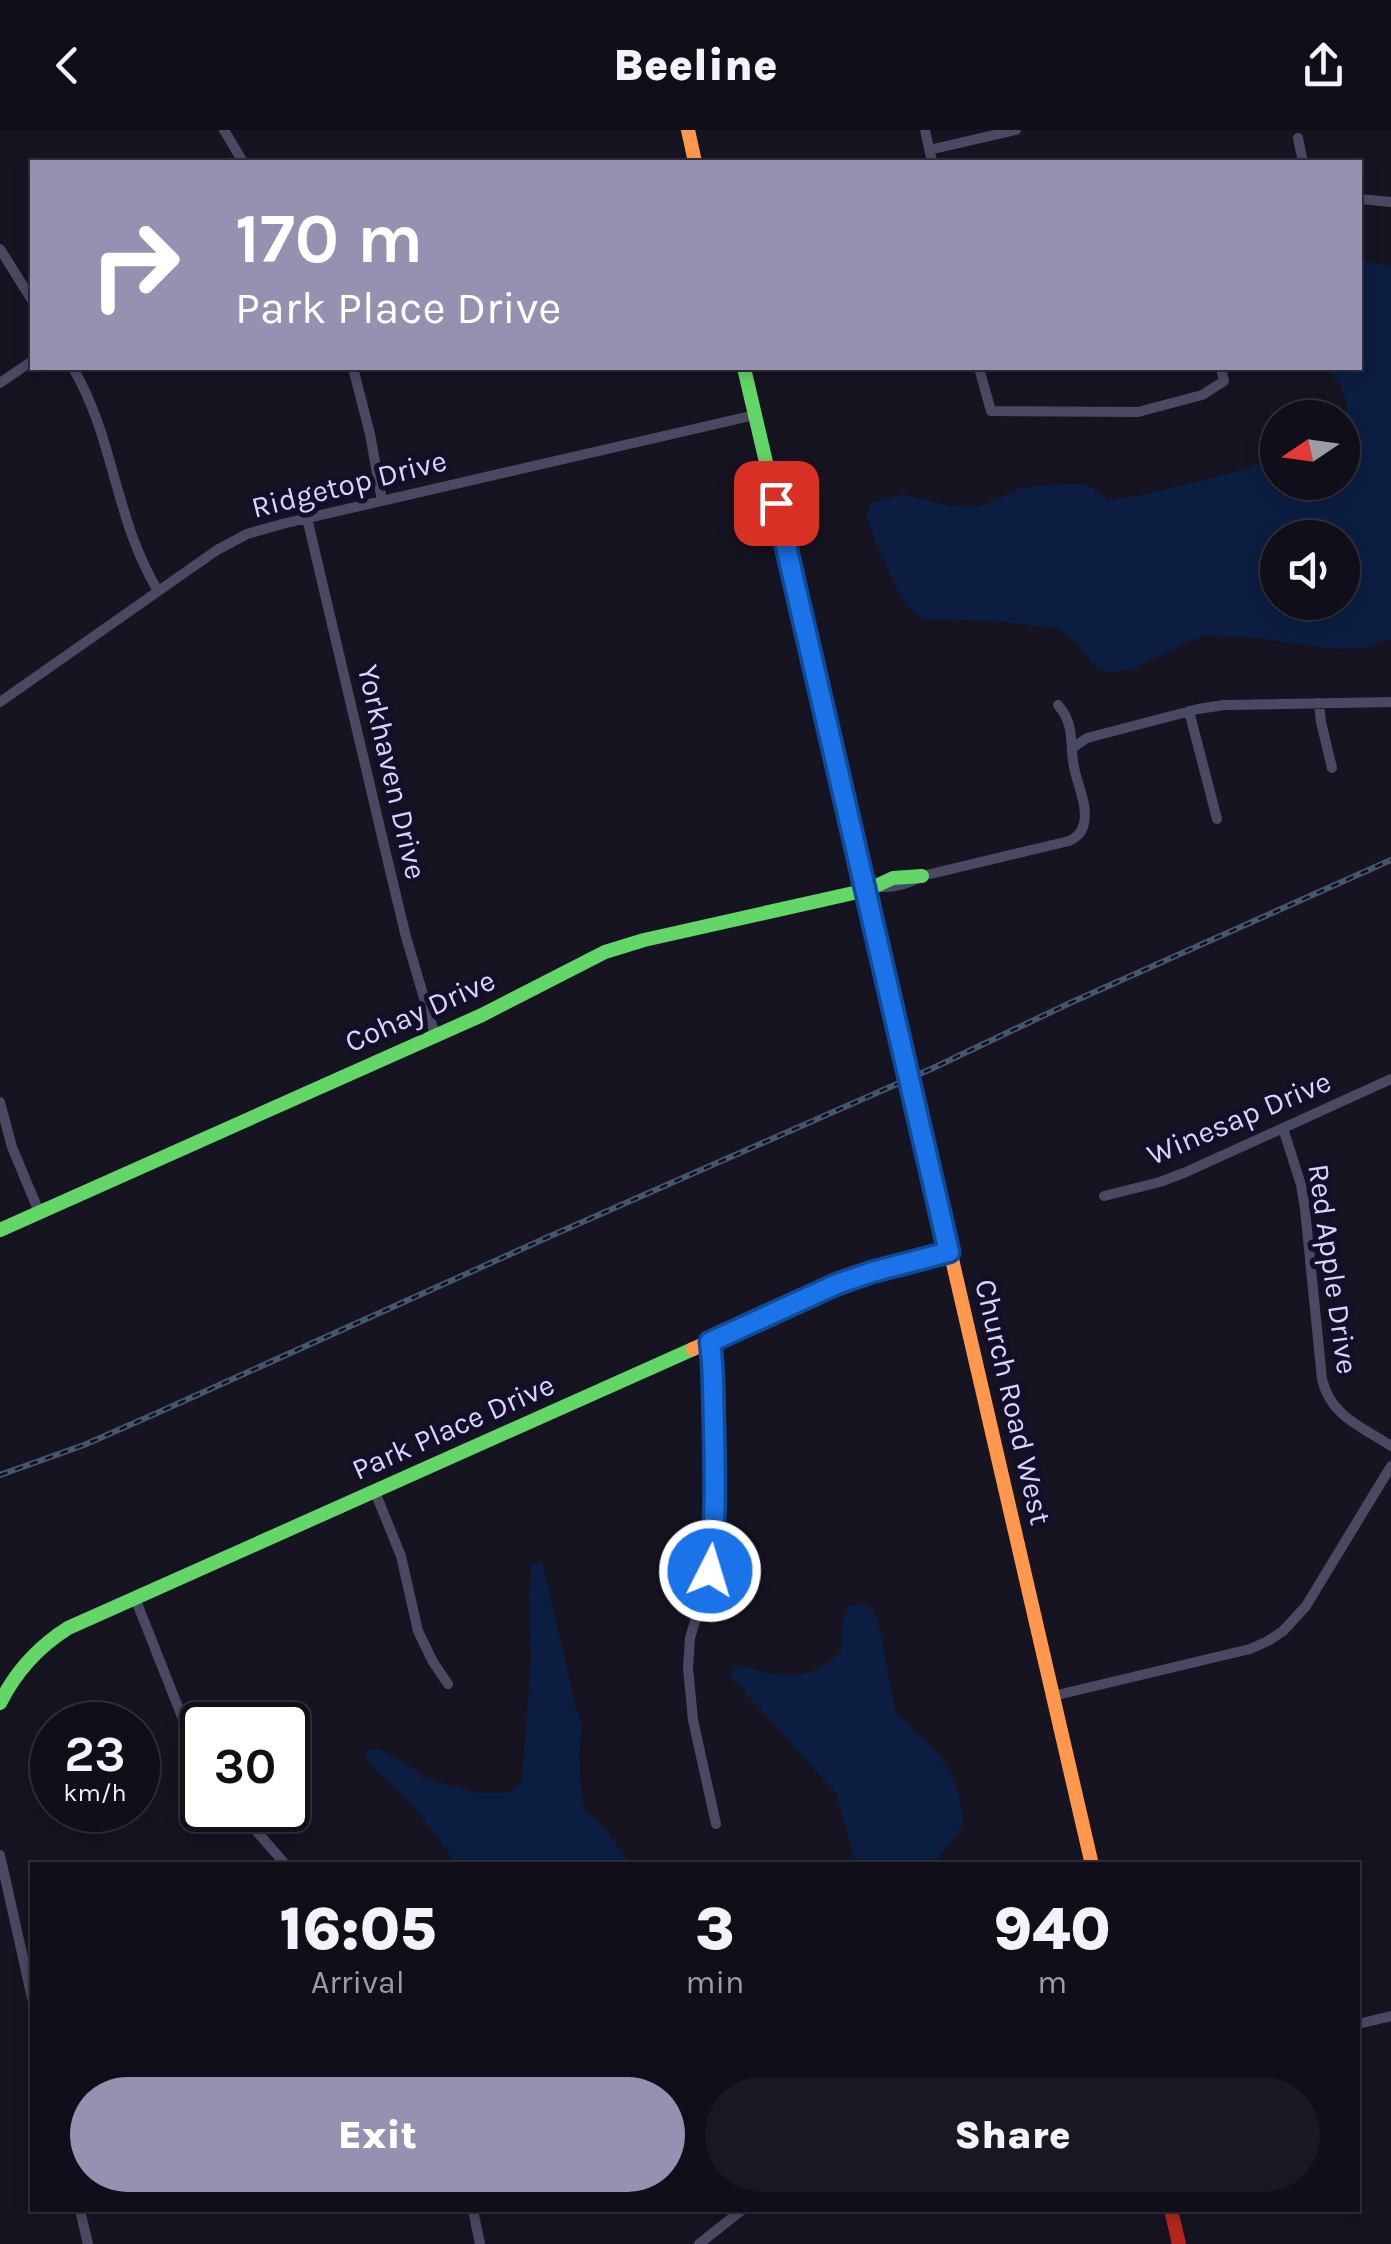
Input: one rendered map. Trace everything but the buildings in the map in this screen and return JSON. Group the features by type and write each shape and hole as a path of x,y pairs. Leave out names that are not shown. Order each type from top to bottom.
{"street":[{"path":"224,130 243,160"},
{"path":"688,130 695,160"},
{"path":"924,130 931,156 1016,130"},
{"path":"1298,138 1303,160"},
{"path":"1362,199 1391,202"},
{"path":"0,248 30,297"},
{"path":"0,383 30,363"},
{"path":"74,370 100,424 132,539 158,591"},
{"path":"354,370 382,502"},
{"name":"Church Road West","path":"744,370 872,888 949,1252 1091,1862"},
{"path":"980,370 991,411 1138,412 1202,395 1224,381 1221,370"},
{"name":"Ridgetop Drive","path":"0,702 233,540 257,530 755,415"},
{"name":"Yorkhaven Drive","path":"307,518 397,900 435,1035"},
{"path":"1319,702 1332,768"},
{"path":"1058,704 1066,716 1074,747 1087,738 1224,704 1391,702"},
{"path":"1189,711 1217,820"},
{"name":"Cohay Drive","path":"0,1230 514,999 604,952 872,888 889,879 922,876 1069,841 1083,828 1085,817 1074,747"},
{"name":"Winesap Drive","path":"1104,1196 1169,1179 1391,1079"},
{"path":"0,1102 12,1147 40,1212"},
{"name":"Red Apple Drive","path":"1283,1128 1306,1208 1326,1393 1341,1414 1391,1446"},
{"name":"Park Place Drive","path":"2,1698 26,1663 58,1634 837,1284 949,1252"},
{"path":"710,1342 714,1542 710,1571 690,1638 688,1668 692,1720 716,1824"},
{"path":"1053,1696 1237,1653 1268,1642 1306,1606 1391,1466"},
{"path":"376,1492 401,1556 418,1631 448,1684"},
{"path":"135,1598 180,1713"},
{"path":"257,1832 283,1862"},
{"path":"0,1856 30,1989"},
{"path":"1360,2024 1391,2016"},
{"path":"80,2212 88,2244"},
{"path":"473,2212 480,2244"},
{"path":"698,2244 739,2212"},
{"path":"1171,2212 1178,2244"}],"water":[{"path":"1362,259 1391,268 1391,638 1364,648 1202,636 1132,669 1112,672 1096,668 1079,646 1058,629 996,621 924,619 914,613 893,581 867,516 870,503 903,494 950,506 974,507 1020,488 1059,484 1087,484 1109,501 1222,475 1260,462 1260,500 1360,500 1360,400 1345,400 1329,370 1362,370"},
{"path":"532,1564 542,1564 544,1569 582,1724 579,1754 585,1810 607,1831 629,1862 455,1862 420,1815 366,1758 367,1750 380,1749 422,1777 476,1793 506,1793 522,1782 531,1662"},
{"path":"864,1604 878,1619 895,1710 938,1754 958,1793 963,1826 935,1862 855,1862 836,1793 730,1676 740,1666 786,1675 822,1666 840,1652 841,1629 850,1606"}],"railway":[{"path":"0,1475 157,1413 1391,860"}],"traffic: fast":[{"path":"744,370 927,1151"},
{"path":"0,1230 482,1015 605,952 867,890 893,878 922,876"},
{"path":"0,1703 29,1661 68,1628 693,1349"}],"traffic: slow":[{"path":"688,130 695,160"},
{"path":"927,1151 1091,1862"},
{"path":"693,1349 837,1284 949,1251"}],"traffic: jam":[{"path":"1171,2212 1179,2244"}],"route":[{"path":"710,1571 715,1484 710,1342 837,1284 949,1252 776,503"}]}
